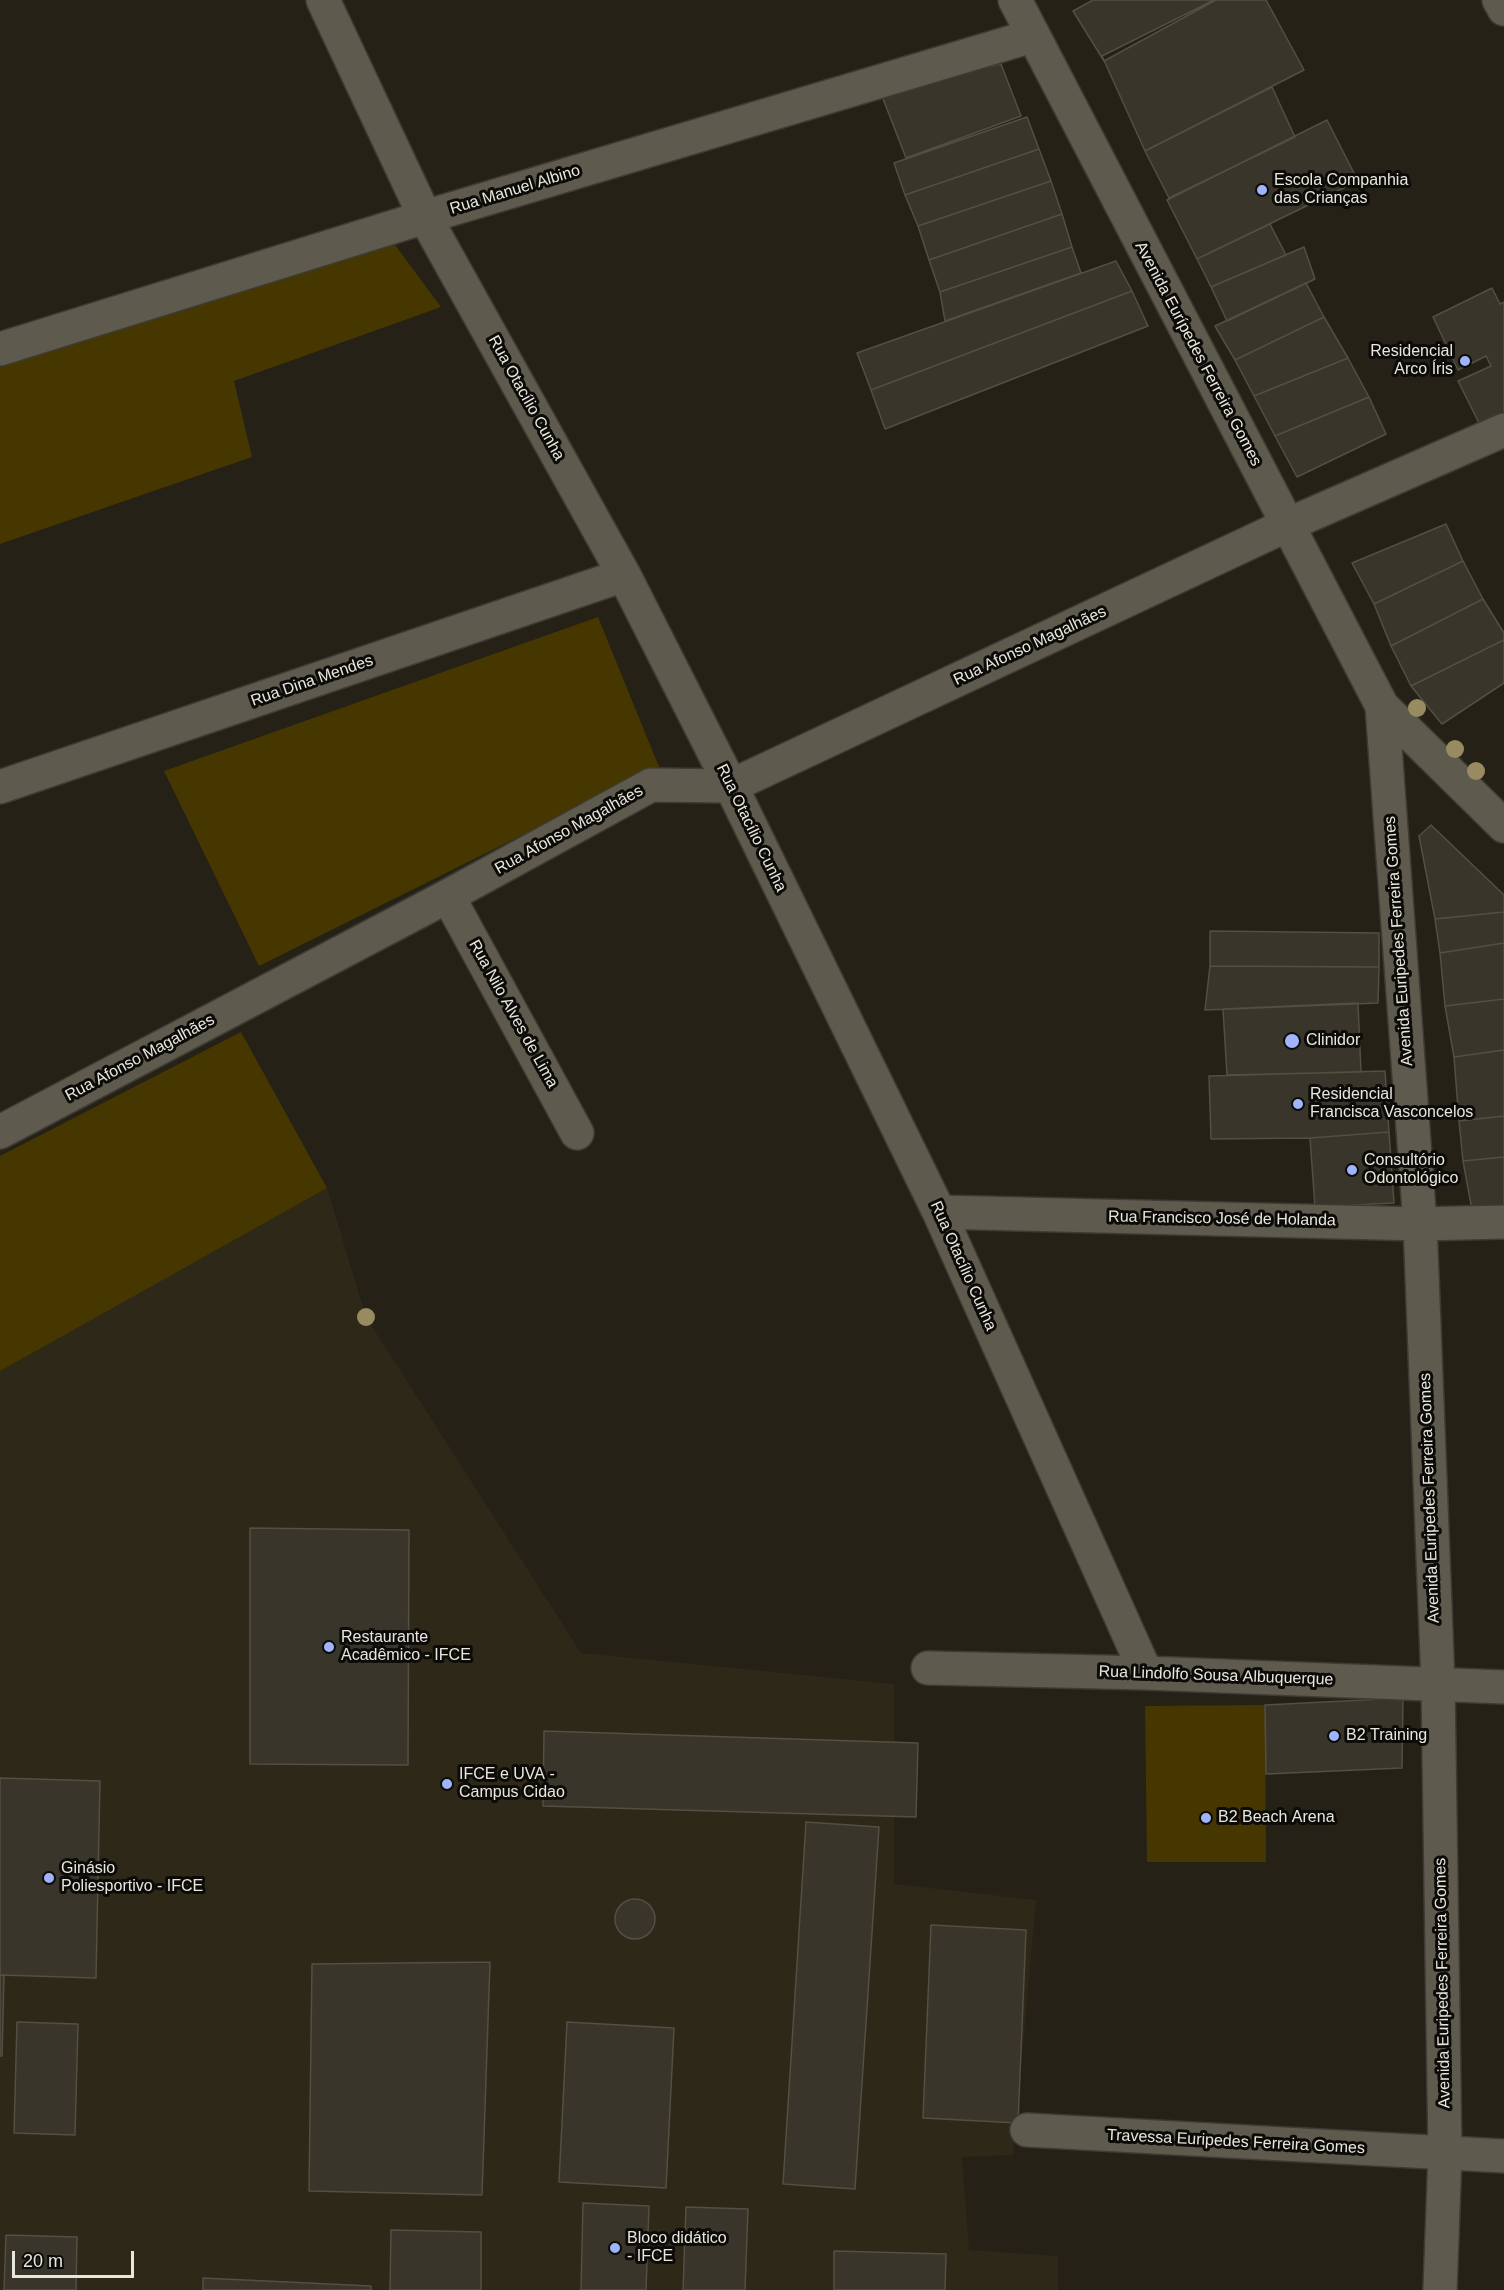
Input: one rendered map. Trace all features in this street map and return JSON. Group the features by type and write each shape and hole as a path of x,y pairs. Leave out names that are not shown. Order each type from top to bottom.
{"street":[{"name":"Rua Otacílio Cunha","path":"323,0 425,217 624,575 731,786 939,1212 1146,1673"},
{"name":"Avenida Eurípedes Ferreira Gomes","path":"1015,0 1382,706"},
{"path":"1499,0 1504,9"},
{"name":"Rua Manuel Albino","path":"0,349 425,217 1032,36"},
{"name":"Rua Afonso Magalhães","path":"0,1132 448,896 651,785 731,786 1287,525 1504,430"},
{"name":"Rua Dina Mendes","path":"0,787 624,575"},
{"path":"1382,706 1504,826"},
{"name":"Avenida Euripedes Ferreira Gomes","path":"1382,706 1420,1224 1438,1683 1445,2154 1440,2290"},
{"name":"Rua Nilo Alves de Lima","path":"448,896 577,1133"},
{"name":"Rua Francisco José de Holanda","path":"939,1212 1420,1224 1504,1222"},
{"name":"Rua Lindolfo Sousa Albuquerque","path":"928,1668 1146,1673 1504,1687"},
{"name":"Travessa Euripedes Ferreira Gomes","path":"1027,2130 1504,2156"}],"shaded area":[{"path":"384,230 441,307 234,381 252,457 0,544 0,358"},
{"path":"598,617 659,767 259,966 164,771"},
{"path":"241,1032 327,1188 0,1371 0,1156"},
{"name":"IFCE e UVA - Campus Cidao","path":"327,1188 366,1317 581,1653 894,1684 894,1884 1036,1900 1013,2155 962,2157 969,2250 1058,2256 1058,2290 0,2290 0,1368"},
{"name":"B2 Beach Arena","path":"1265,1705 1266,1862 1147,1862 1145,1706"}],"building":[{"path":"1093,0 1216,0 1104,61 1073,11"},
{"path":"1214,0 1266,0 1304,70 1145,151 1102,56"},
{"path":"1001,64 1021,116 906,158 880,91"},
{"path":"1272,87 1295,137 1169,198 1145,151"},
{"path":"1027,117 1039,149 905,195 894,163"},
{"name":"Escola Companhia das Crianças","path":"1327,120 1358,181 1197,259 1167,200"},
{"path":"1039,149 1051,181 918,226 905,195"},
{"path":"1051,181 1062,214 929,260 918,226"},
{"path":"1062,214 1072,247 940,292 929,260"},
{"path":"1270,224 1286,255 1211,287 1197,259"},
{"path":"1072,247 1081,273 945,321 940,292"},
{"path":"1304,247 1315,279 1227,321 1211,287"},
{"path":"1116,261 1132,291 871,390 857,353"},
{"path":"1306,283 1324,317 1235,360 1215,326"},
{"name":"Residencial Arco Íris","path":"1492,288 1500,304 1504,302 1504,416 1481,427 1458,381 1491,366 1486,356 1458,370 1433,317"},
{"path":"1132,291 1148,326 885,429 871,390"},
{"path":"1324,317 1348,358 1254,396 1235,360"},
{"path":"1348,358 1369,397 1275,436 1254,396"},
{"path":"1369,397 1386,434 1297,477 1275,436"},
{"path":"1446,524 1463,561 1374,604 1352,563"},
{"path":"1463,561 1483,599 1391,646 1374,604"},
{"path":"1483,599 1504,633 1504,640 1411,686 1391,646"},
{"path":"1504,640 1504,683 1442,724 1411,686"},
{"path":"1431,825 1504,895 1504,912 1435,919 1419,836"},
{"path":"1504,912 1504,943 1440,953 1435,919"},
{"path":"1210,931 1379,933 1379,967 1210,966"},
{"path":"1504,943 1504,999 1445,1006 1440,953"},
{"path":"1210,966 1379,967 1378,1003 1205,1010"},
{"path":"1504,999 1504,1050 1454,1057 1445,1006"},
{"name":"Clinidor","path":"1358,1003 1361,1072 1227,1075 1223,1009"},
{"path":"1504,1050 1504,1116 1459,1121 1454,1057"},
{"name":"Residencial Francisca Vasconcelos","path":"1385,1071 1389,1132 1310,1138 1211,1139 1209,1076"},
{"path":"1504,1116 1504,1157 1463,1161 1459,1121"},
{"name":"Consultório Odontológico","path":"1389,1132 1394,1203 1315,1207 1310,1138"},
{"path":"1504,1157 1504,1209 1472,1210 1463,1161"},
{"name":"Restaurante Acadêmico - IFCE","path":"250,1528 409,1530 408,1765 250,1764"},
{"name":"B2 Training","path":"1403,1698 1402,1768 1266,1774 1265,1705"},
{"path":"544,1731 918,1743 916,1817 543,1806"},
{"name":"Ginásio Poliesportivo - IFCE","path":"0,1778 100,1781 96,1978 0,1975"},
{"path":"806,1822 879,1827 855,2189 783,2184"},
{"path":"635,1899 649,1905 655,1919 649,1933 635,1939 621,1933 615,1919 621,1905"},
{"path":"931,1925 1026,1930 1018,2123 923,2118"},
{"path":"490,1962 482,2195 309,2191 312,1964"},
{"path":"0,1975 4,1975 2,2056 0,2056"},
{"path":"17,2022 78,2024 75,2135 14,2133"},
{"path":"567,2022 674,2028 666,2188 559,2182"},
{"name":"Bloco didático - IFCE","path":"583,2203 649,2206 646,2290 581,2290"},
{"name":"Bloco didático - IFCE","path":"686,2207 748,2209 745,2290 683,2290"},
{"path":"391,2230 481,2232 481,2290 390,2290"},
{"path":"6,2235 77,2237 76,2290 4,2290"},
{"path":"834,2251 946,2254 945,2290 834,2290"},
{"path":"203,2278 371,2286 371,2290 203,2290"}],"place":[{"name":"Escola Companhia das Crianças","path":"1262,190"},
{"name":"Residencial Arco Íris","path":"1465,361"},
{"name":"Clinidor","path":"1292,1041"},
{"name":"Residencial Francisca Vasconcelos","path":"1298,1104"},
{"name":"Consultório Odontológico","path":"1352,1170"},
{"name":"Restaurante Acadêmico - IFCE","path":"329,1647"},
{"name":"B2 Training","path":"1334,1736"},
{"name":"IFCE e UVA - Campus Cidao","path":"447,1784"},
{"name":"B2 Beach Arena","path":"1206,1818"},
{"name":"Ginásio Poliesportivo - IFCE","path":"49,1878"},
{"name":"Bloco didático - IFCE","path":"615,2248"}]}
